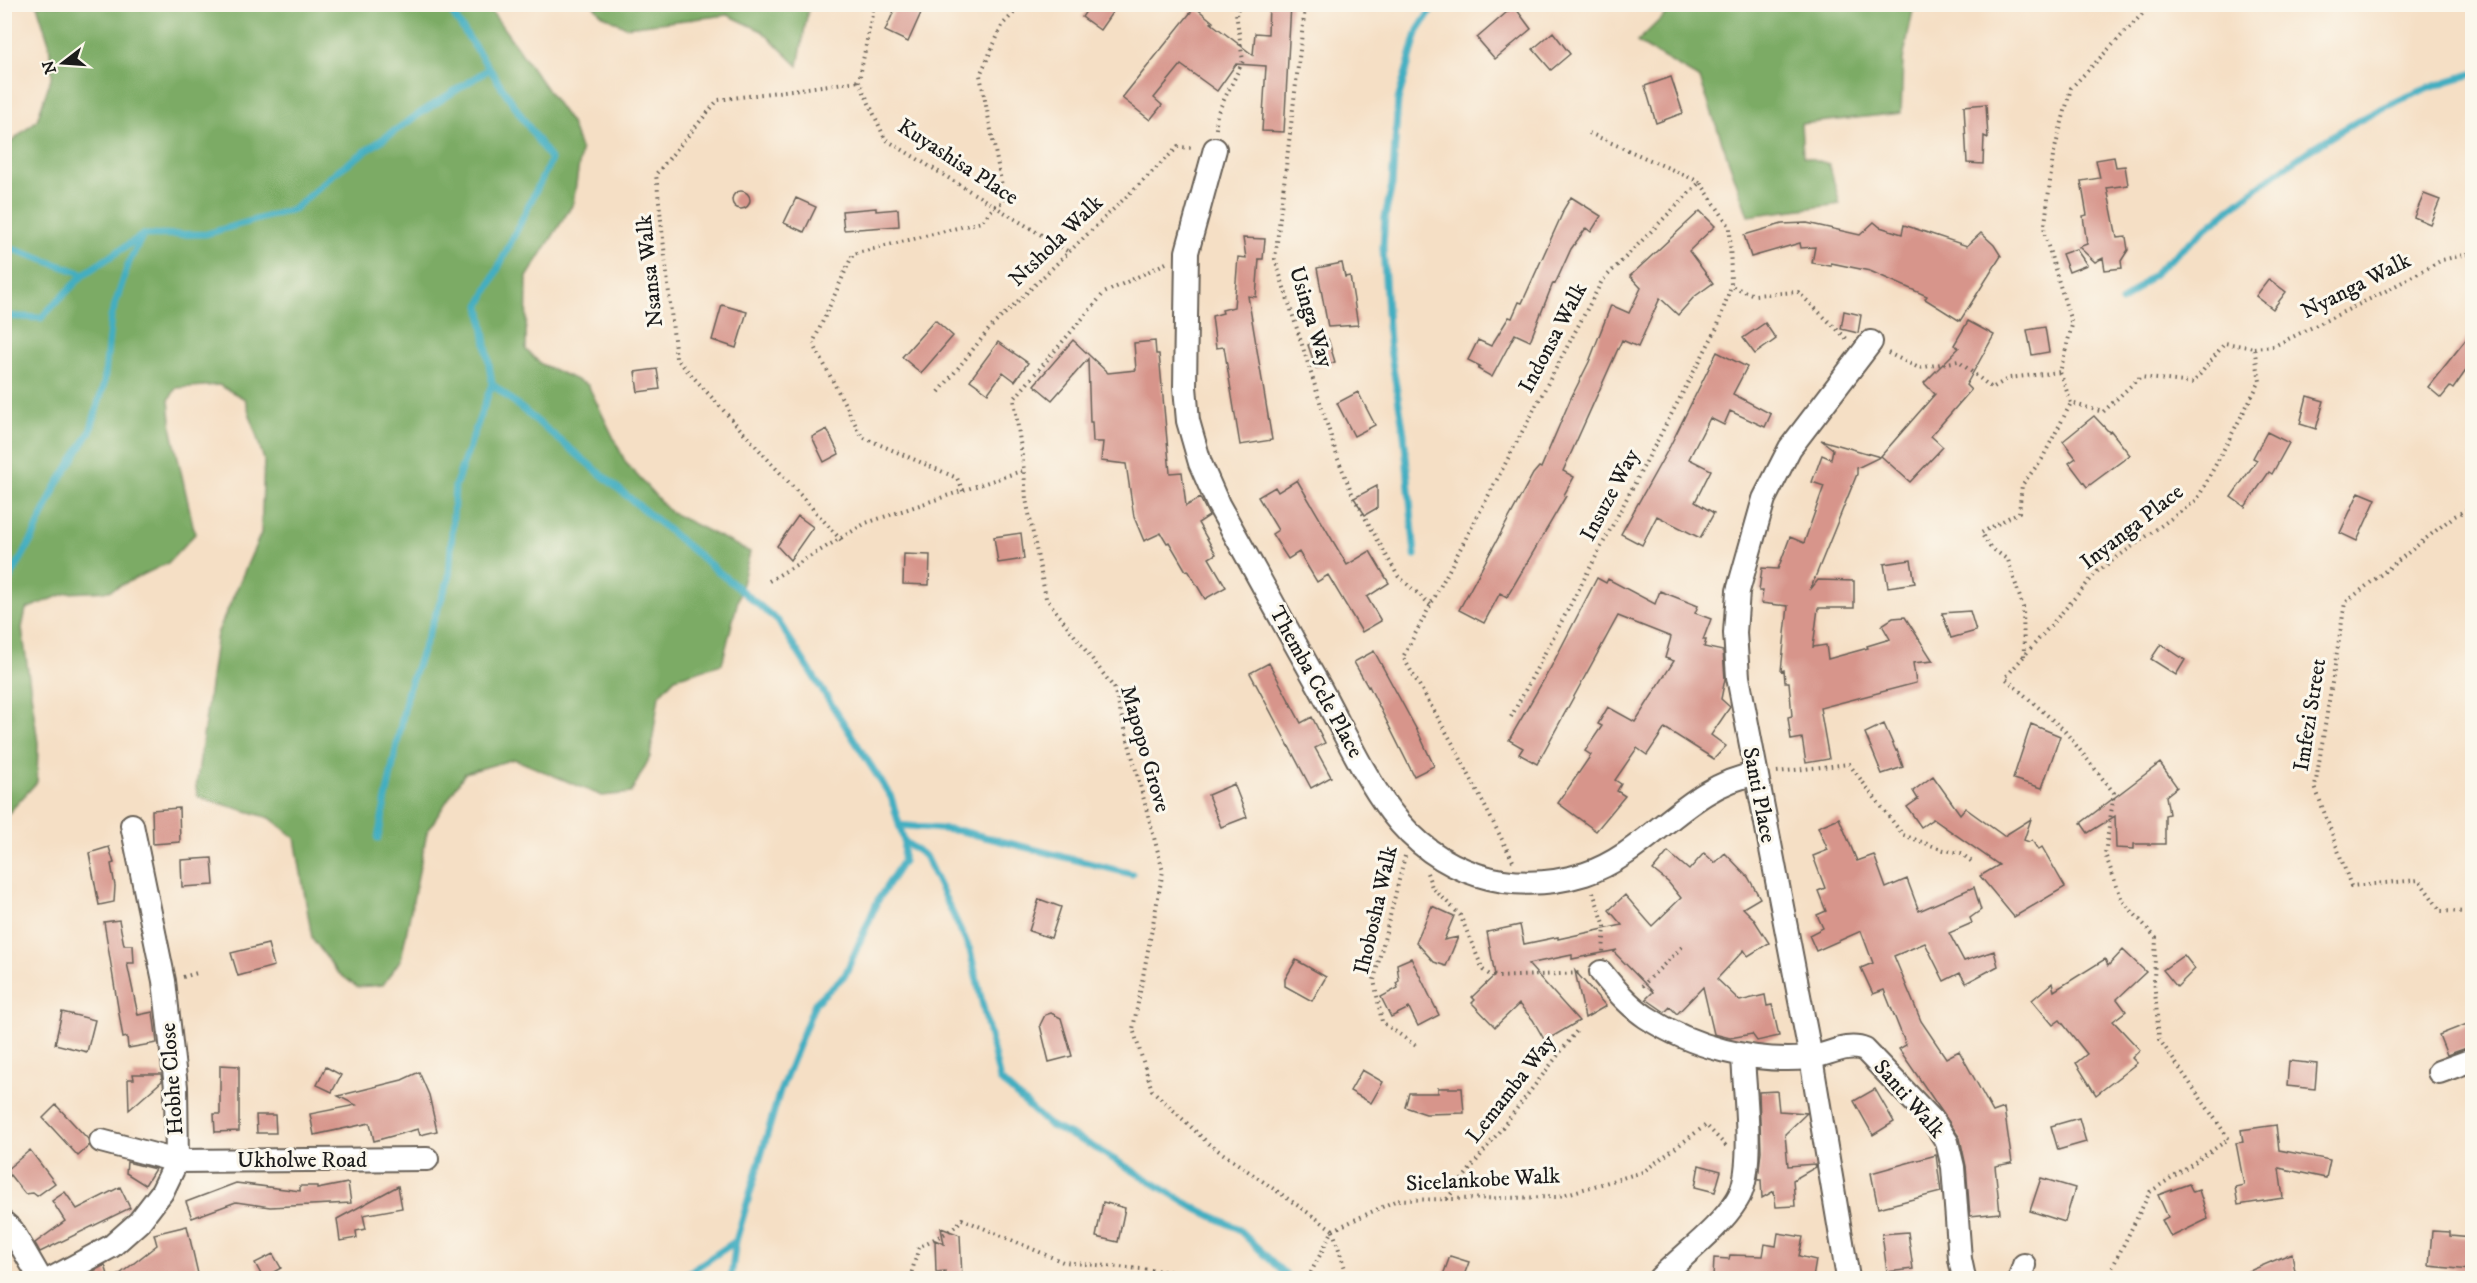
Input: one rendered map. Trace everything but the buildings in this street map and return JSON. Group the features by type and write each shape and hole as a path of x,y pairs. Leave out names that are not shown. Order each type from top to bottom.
{"street":[{"name":"Themba Cele Place","path":"1215,149 1188,252 1185,387 1188,421 1200,463 1218,504 1360,760 1390,811 1410,835 1430,852 1456,866 1484,878 1501,882 1524,883 1586,873 1642,841 1702,794 1738,777 1755,774"},
{"name":"Santi Place","path":"1848,1278 1810,1058 1738,677 1735,633 1738,591 1764,499 1790,448 1871,342"},
{"name":"Hobhe Close","path":"53,1278 112,1246 139,1222 162,1192 177,1161 176,1087 164,981 132,825"},
{"name":"Santi Walk","path":"1601,972 1625,1000 1645,1016 1695,1041 1743,1055 1782,1059 1810,1058 1855,1046 1864,1050 1934,1122 1947,1142 1953,1167 1960,1260 1965,1278"},
{"path":"1660,1278 1725,1216 1739,1198 1748,1170 1743,1055"},
{"path":"2439,1072 2472,1060"},
{"name":"Ukholwe Road","path":"100,1141 177,1161 427,1160"},
{"path":"4,1223 12,1230 40,1278"}],"path":[{"path":"859,81 874,4"},
{"path":"963,490 957,478 862,437 813,343 853,254 981,222 995,206 1005,201 980,75 1003,24 1023,4"},
{"path":"1215,149 1217,114 1243,61 1236,13 1240,4"},
{"path":"2024,657 2022,607 2008,560 1990,547 1981,533 2019,512 2022,486 2042,459 2070,403 2060,372 2072,325 2044,234 2053,156 2071,88 2152,4"},
{"name":"Usinga Way","path":"1305,8 1275,259 1338,459 1354,498 1398,576 1431,605"},
{"name":"Kuyashisa Place","path":"859,81 885,139 1069,252"},
{"name":"Nsansa Walk","path":"841,540 676,358 656,174 718,100 859,81"},
{"path":"1588,133 1700,182 1730,227 1731,286 1754,295 1798,292 1846,340 1871,342 1897,360 1919,368 1958,362 1992,388 2009,378 2060,372"},
{"name":"Ntshola Walk","path":"939,392 990,328 1178,147 1215,149"},
{"name":"Indonsa Walk","path":"1524,883 1452,744 1403,657 1602,281 1700,182"},
{"name":"Mapopo Grove","path":"1188,252 1104,293 1014,399 1026,499 1046,598 1114,688 1163,871 1133,1029 1152,1090 1209,1144 1333,1230"},
{"name":"Nyanga Walk","path":"2254,348 2274,346 2384,292 2442,260 2472,253"},
{"name":"Insuze Way","path":"1511,717 1717,328 1731,286"},
{"path":"2070,403 2103,412 2140,377 2193,383 2225,343 2254,348"},
{"name":"Inyanga Place","path":"2107,1278 2150,1192 2229,1139 2159,1039 2154,978 2156,938 2122,900 2105,854 2114,793 2064,730 2005,678 2098,571 2197,500 2260,381 2254,348"},
{"path":"769,581 866,523 1024,470"},
{"name":"Imfezi Street","path":"2472,507 2453,517 2344,603 2314,787 2352,886 2419,880 2441,910 2472,912"},
{"path":"1755,774 1849,764 1903,835 1944,850 1961,853 1972,862"},
{"name":"Ihobosha Walk","path":"1410,835 1374,980 1382,1022 1416,1046"},
{"path":"1430,852 1426,869 1432,887 1460,915 1483,970 1498,977 1601,972 1605,926 1586,873"},
{"path":"1625,1000 1682,947"},
{"name":"Lemamba Way","path":"1446,1199 1579,1028"},
{"name":"Sicelankobe Walk","path":"1333,1230 1396,1200 1556,1197 1643,1172 1706,1125 1748,1170"},
{"path":"910,1278 919,1247 940,1234 955,1229 962,1219 1063,1262 1174,1272 1198,1278"},
{"path":"1308,1278 1333,1230"},
{"path":"1333,1230 1348,1278"}],"green space":[{"path":"37,5 487,5 571,123 581,151 573,204 527,277 526,350 541,364 588,385 626,463 670,512 750,552 722,664 675,678 659,695 650,757 631,793 602,796 514,759 465,773 427,832 401,959 383,985 357,987 337,972 312,938 295,838 270,818 198,797 196,788 217,634 261,533 264,460 245,399 219,385 176,388 169,400 172,431 195,534 168,563 109,591 67,593 26,609 22,628 38,743 37,782 5,817 4,148 37,120 52,75 49,43"},
{"path":"593,5 809,5 798,66 762,31 728,15 626,27 602,15"},
{"path":"1675,5 1914,5 1903,60 1901,113 1801,124 1803,156 1829,164 1840,204 1748,216 1700,79 1637,42"}],"waterway":[{"path":"446,4 551,160 480,305 492,384 778,621 891,797 904,841 903,861 878,900 845,975 815,1003 779,1094 736,1241 731,1278"},
{"path":"1415,555 1404,434 1389,343 1383,247 1385,217 1392,185 1398,100 1418,30 1435,4"},
{"path":"4,316 41,318 84,274 143,235 206,234 294,209 337,171 489,69"},
{"path":"2122,302 2242,199 2329,138 2375,112 2422,90 2472,74"},
{"path":"4,589 33,537 55,488 90,432 104,384 111,317 129,262 143,235"},
{"path":"4,246 84,274"},
{"path":"378,838 408,690 449,578 455,486 492,384"},
{"path":"899,825 961,831 1132,874"},
{"path":"904,841 925,856 970,950 1000,1080 1049,1125 1085,1142 1193,1207 1237,1228 1289,1278"},
{"path":"681,1278 736,1241"}]}
